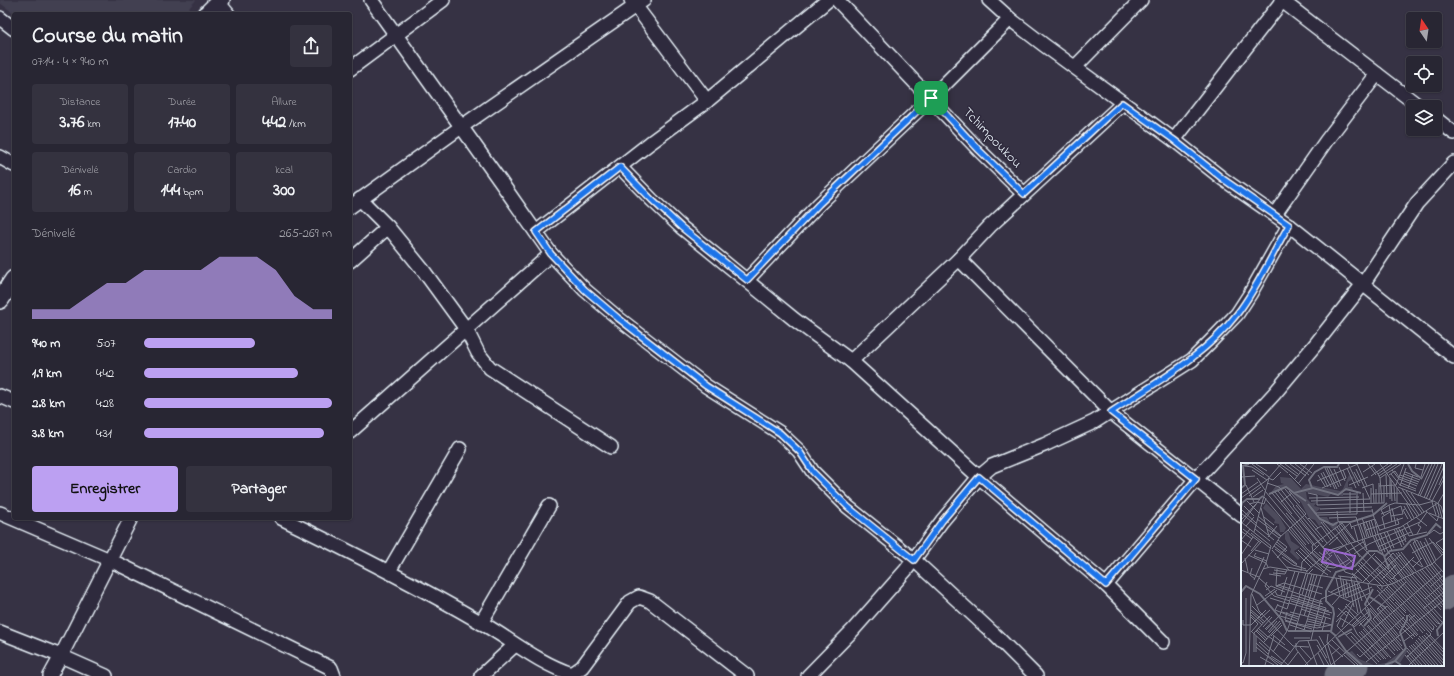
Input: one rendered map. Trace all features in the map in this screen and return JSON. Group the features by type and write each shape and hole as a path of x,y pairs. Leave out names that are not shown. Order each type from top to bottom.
{"street":[{"path":"371,0 551,254 585,290 618,318 706,386 780,433 800,452 813,472 848,507 914,560 995,635 1036,676"},
{"path":"352,68 444,0"},
{"path":"536,232 650,143 707,101 828,0"},
{"name":"Tchimpoukou","path":"837,0 979,150 1024,194"},
{"path":"989,0 1010,19 1174,140 1223,179 1289,225 1454,357"},
{"path":"1075,67 1141,0"},
{"path":"1174,140 1233,66 1281,0 1411,100"},
{"path":"352,205 637,2 707,101"},
{"path":"0,18 12,27"},
{"path":"747,280 819,204 931,98 1010,19"},
{"path":"1274,214 1326,141 1377,74"},
{"path":"851,361 959,259 990,226 1122,103"},
{"path":"1442,124 1454,133"},
{"path":"0,157 12,164"},
{"path":"1106,585 1196,479 1274,394 1364,284 1417,203 1454,162"},
{"path":"620,167 681,227 795,320 851,361 979,477 1106,585 1163,642"},
{"path":"360,199 388,227 423,270 466,329 478,353 490,368 611,447"},
{"path":"808,676 853,630 914,560 942,521 979,477 992,466 1051,442 1094,422 1192,360 1237,314 1289,225"},
{"path":"352,259 388,227"},
{"path":"352,430 551,254"},
{"path":"959,259 1111,412 1241,515"},
{"path":"0,396 12,401"},
{"path":"389,571 460,449"},
{"path":"481,622 549,506"},
{"path":"0,513 12,518"},
{"path":"16,520 110,560 330,668 334,676"},
{"path":"50,676 130,520"},
{"path":"285,520 389,571 481,622 515,645 560,670 572,674 582,667 630,602 639,597 650,601 747,676"},
{"path":"0,632 61,656 106,676"},
{"path":"481,676 515,645"}],"shaded area":[{"path":"0,0 196,0 186,12 12,12 0,3"}],"waterway":[{"path":"1444,596 1454,589"},
{"path":"1339,676 1353,666"}],"route":[{"path":"931,98 979,150 1024,194 1122,103 1174,140 1223,179 1289,225 1237,314 1192,360 1111,412 1196,479 1106,585 979,477 942,521 914,560 848,507 813,472 800,452 780,433 706,386 618,318 585,290 551,254 536,232 620,167 681,227 747,280 819,204 931,98"}]}
